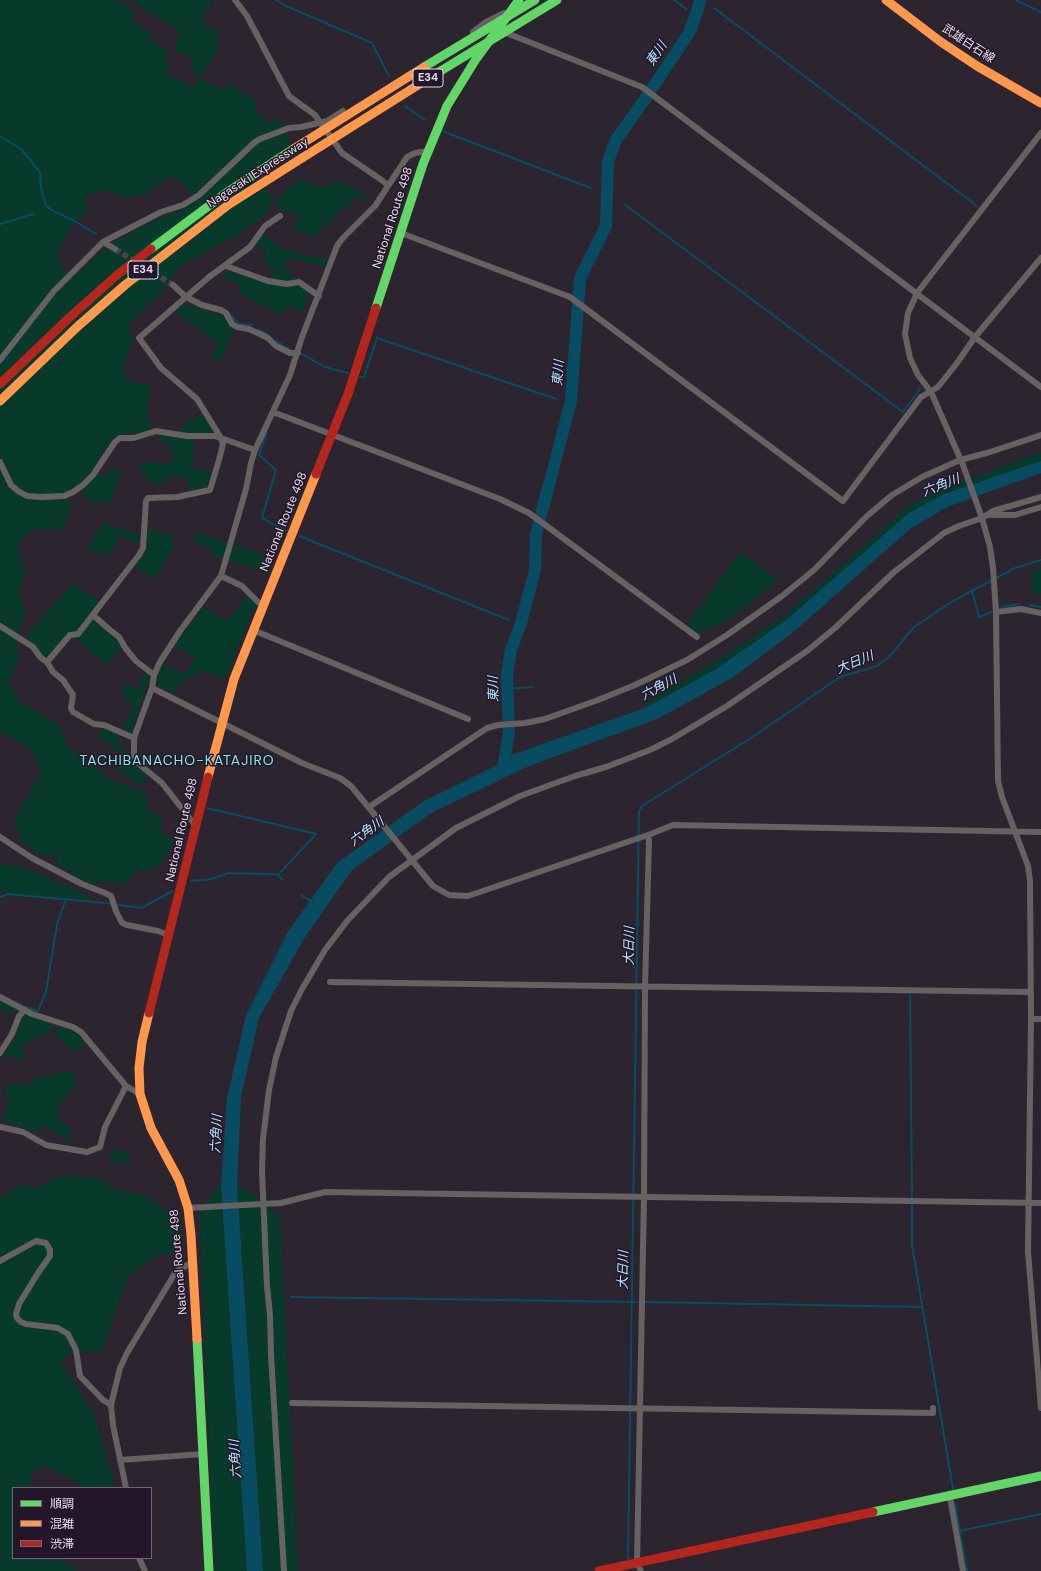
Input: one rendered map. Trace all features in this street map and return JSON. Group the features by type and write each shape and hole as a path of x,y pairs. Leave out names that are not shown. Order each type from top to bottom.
{"main road":[{"name":"National Route 498","path":"209,1571 193,1262 188,1208 179,1180 152,1128 140,1094 139,1068 142,1042 221,722 234,679 348,394 428,151 447,106 476,59 519,0"},
{"name":"Nagasaki Expressway","path":"0,384 70,317 117,275 226,193 388,90 536,0"},
{"name":"Nagasaki Expressway","path":"0,401 77,327 125,285 228,205 386,104 557,0"},
{"name":"武雄白石線","path":"886,0 941,42 977,66 1041,102"},
{"path":"599,1571 639,1567 1041,1476"}],"street":[{"path":"235,0 247,16 289,96 315,115 342,153 388,186"},
{"path":"0,360 54,291 103,242 161,212 183,205 198,195 260,138 288,128 300,127 327,120 474,31 486,22 511,10"},
{"path":"496,30 642,87 1041,386"},
{"path":"1041,133 917,293 912,303 906,324 907,346 918,374 930,392 948,430 983,516 994,575 996,612 998,781 1002,797 1028,866 1030,881 1028,1252 1041,1408"},
{"path":"195,825 162,783 140,765 134,757 134,738 152,688 154,675 180,631 221,576 246,489 255,450 290,375 302,336 319,296 337,246 375,206 407,158 415,152 428,151"},
{"path":"47,662 70,635 78,634 143,548 146,502 148,498 177,497 210,490 219,460 223,444 221,438 197,399 161,368 139,338 209,277 250,247 265,226 280,216"},
{"path":"401,233 570,297 843,501 922,396 938,387 975,337 1041,258"},
{"path":"103,242 115,249"},
{"path":"226,266 268,281 286,284 299,282 319,296"},
{"path":"173,285 186,297 202,306 221,310 226,313 232,324 237,327 249,329 268,338 276,346 290,353 298,353"},
{"path":"273,412 500,499 533,516 697,637"},
{"path":"0,462 11,485 27,496 64,496 73,492 93,475 115,442 120,438 134,438 156,431 187,436 215,436 255,450"},
{"path":"370,809 487,728 498,725 525,723 545,718 598,700 635,685 687,660 727,636 782,596 814,570 867,516 892,495 922,477 1041,435"},
{"path":"284,1571 270,1315 262,1204 262,1163 267,1104 276,1057 291,1011 321,955 347,921 389,878 410,859 456,828 520,796 633,757 672,739 747,693 807,651 835,628 894,572 936,539 959,526 993,511 1041,497"},
{"path":"983,516 1015,515 1041,507"},
{"path":"221,576 242,586 263,605"},
{"path":"996,612 1020,609 1041,613"},
{"path":"93,615 119,637 126,649 136,661 154,675"},
{"path":"0,626 33,647 41,658 47,662 52,672 63,680 73,695 71,708 73,712 94,724 104,725 134,738"},
{"path":"253,630 468,719"},
{"path":"152,688 302,763 340,778 351,786 433,886 449,894 468,896 648,835 673,825 1041,832"},
{"path":"639,1567 639,1408 648,835"},
{"path":"0,837 32,858 82,884 111,896 122,923 169,935"},
{"path":"330,982 1030,992"},
{"path":"0,997 25,1010 73,1027 81,1032 126,1086 140,1094"},
{"path":"0,1053 12,1034 19,1016 25,1010"},
{"path":"1030,1019 1041,1019"},
{"path":"0,1127 23,1132 46,1145 87,1152 100,1147 105,1127 126,1086"},
{"path":"188,1208 281,1202 325,1192 1041,1203"},
{"path":"0,1261 36,1241 46,1243 50,1250 50,1256 19,1304 16,1314 17,1318 26,1324 58,1328 68,1334 76,1350 80,1376 103,1400 111,1405"},
{"path":"126,1487 113,1425 111,1405 120,1368 127,1353 175,1273 180,1268 193,1262"},
{"path":"292,1403 934,1413 933,1408"},
{"path":"120,1460 203,1454"},
{"path":"950,1497 963,1571"},
{"path":"139,1559 145,1571"}],"green space":[{"path":"0,0 117,0 135,12 132,22 150,33 150,40 166,49 169,77 182,80 193,89 200,78 222,90 229,84 257,101 256,112 269,123 279,120 284,126 284,136 290,137 289,144 251,173 272,197 267,212 242,232 179,267 161,293 128,325 133,341 123,369 127,381 151,385 147,407 151,429 136,433 120,434 110,441 91,473 82,482 68,490 70,507 65,525 59,531 37,528 26,533 18,547 25,573 19,592 25,614 15,643 19,659 8,683 21,702 60,726 66,744 111,780 146,793 146,808 161,818 161,833 175,840 165,859 150,871 135,870 126,884 101,881 96,885 77,878 71,871 56,864 57,855 44,857 23,843 14,821 41,772 31,749 0,731","holes":["168,177 178,179 193,197 188,207 152,221 106,247 72,278 61,267 58,250 76,220 88,212 85,197 103,189 124,198 145,195"]},
{"path":"131,0 209,0 211,8 204,10 203,26 218,30 217,52 200,78 191,70 193,58 175,52 179,31"},
{"path":"300,179 320,187 341,181 367,196 364,201 355,197 314,237 293,229 299,215 280,210 274,202"},
{"path":"263,234 281,248 296,253 327,259 326,266 287,258 285,269 309,292 303,312 288,306 281,315 238,293 241,287 221,275 227,271 269,284 273,268 266,266 264,249 253,245"},
{"path":"183,304 223,315 234,330 220,362 211,358 218,343 175,312"},
{"path":"203,414 214,433 194,435 192,468 211,471 207,487 189,490 188,477 165,476 164,483 147,483 147,474 139,471 140,463 172,463 170,443 161,442 161,430 178,433 186,422"},
{"path":"1041,452 1041,461 944,494 909,513 785,621 716,669 645,708 645,703 705,668 783,617 910,505 942,489"},
{"path":"113,468 122,472 111,502 94,503 80,492 97,474 105,475"},
{"path":"102,523 139,534 139,543 120,537 109,555 87,549"},
{"path":"147,529 173,535 173,548 154,579 134,566 146,552"},
{"path":"197,532 274,559 269,573 212,555 212,549 195,543"},
{"path":"740,552 778,580 733,617 697,634 686,626"},
{"path":"1041,567 1041,594 1032,593 1031,570"},
{"path":"72,584 100,601 90,615 122,646 108,666 68,633 47,659 26,636"},
{"path":"247,596 256,603 226,679 198,670 195,678 187,677 174,693 162,688 155,680 163,664 185,674 195,658 175,645 204,607 228,621"},
{"path":"145,672 150,676 131,733 122,728 133,708 122,696 126,684 137,689"},
{"path":"102,727 120,734 119,749 132,754 137,768 149,776 140,786 115,768 119,753 98,735"},
{"path":"0,863 31,870 91,897 86,902 9,894 0,890"},
{"path":"0,1000 15,1008 12,1013 0,1010"},
{"path":"25,1014 54,1023 49,1031 21,1046 25,1060 3,1055 16,1036"},
{"path":"58,1026 77,1033 87,1044 75,1051 55,1036"},
{"path":"74,1071 76,1084 60,1104 58,1120 70,1128 70,1141 43,1125 38,1132 3,1121 9,1098 5,1096 8,1083 31,1085 33,1078"},
{"path":"112,1149 131,1154 128,1164 109,1161"},
{"path":"62,1175 105,1180 111,1189 143,1194 178,1219 183,1240 174,1254 157,1255 128,1276 101,1353 70,1352 61,1363 94,1413 115,1487 84,1487 43,1465 32,1475 30,1487 12,1487 12,1559 62,1559 77,1571 0,1571 0,1199 17,1186 36,1188"},
{"path":"221,1186 247,1571 215,1571 200,1213 216,1188"},
{"path":"237,1186 243,1187 280,1215 298,1571 263,1571"}],"water":[{"path":"1041,461 1041,473 947,507 910,529 797,629 732,678 657,719 529,766 431,813 352,870 305,937 259,1018 241,1097 237,1186 263,1571 247,1571 221,1186 227,1098 246,1015 287,933 337,863 424,801 495,766 514,754 645,708 716,669 785,621 909,513 944,494"}],"waterway":[{"path":"276,0 286,6 372,43 389,76"},
{"path":"674,0 686,9"},
{"name":"東川","path":"503,771 509,731 507,675 511,650 521,623 535,570 536,534 571,401 580,278 606,226 608,161 616,140 689,33 700,0"},
{"path":"1016,0 1041,12"},
{"path":"714,8 977,206"},
{"path":"405,106 425,120"},
{"path":"442,131 591,188"},
{"path":"0,136 21,149 40,172 41,188 46,206 96,234"},
{"path":"624,204 903,412 920,389"},
{"path":"0,224 33,214"},
{"path":"229,313 239,324 253,325"},
{"path":"259,329 268,335"},
{"path":"360,377 364,377 377,338 556,399"},
{"path":"276,341 289,349"},
{"path":"302,354 325,367 348,373"},
{"path":"267,431 259,455 276,470 262,518 285,531"},
{"path":"299,536 509,620"},
{"name":"大日川","path":"628,1560 639,811 642,806 751,738 840,677 877,666 889,657 914,627 953,601 1015,568 1041,560"},
{"path":"972,591 979,617 992,612"},
{"path":"1002,607 1019,604"},
{"path":"1030,605 1041,607"},
{"path":"507,689 532,687"},
{"path":"207,808 316,834 278,875"},
{"path":"191,881 212,879 228,873 269,874 278,875 282,879"},
{"path":"0,897 8,894 105,903 141,908 173,891"},
{"path":"301,895 312,902"},
{"path":"26,1007 38,1011 46,992 57,924 66,899"},
{"path":"910,994 912,1197"},
{"path":"912,1205 912,1245 953,1489"},
{"path":"291,1297 638,1302"},
{"path":"646,1302 923,1307"},
{"path":"955,1503 967,1571"},
{"path":"960,1531 1041,1514"}],"tunnel":[{"path":"115,249 173,285"}],"traffic: fast":[{"path":"376,308 423,164 447,106 476,59 519,0"},
{"path":"424,67 535,0"},
{"path":"434,75 557,0"},
{"path":"151,249 226,193 295,148"},
{"path":"197,1339 209,1571"},
{"path":"873,1512 1041,1476"}],"traffic: slow":[{"path":"886,0 941,42 977,66 1041,103"},
{"path":"295,148 424,67"},
{"path":"302,158 434,75"},
{"path":"0,401 77,327 125,285 228,205 302,158"},
{"path":"208,777 234,679 316,474"},
{"path":"149,1013 142,1042 139,1068 140,1094 151,1128 179,1180 188,1208 197,1339"}],"traffic: jam":[{"path":"0,384 70,317 117,275 151,249"},
{"path":"316,474 348,394 376,308"},
{"path":"149,1013 208,777"},
{"path":"599,1571 873,1512"}],"district":[{"name":"TACHIBANACHO-KATAJIRO","path":"177,761"}],"water label":[{"name":"六角川","path":"941,486"},
{"name":"六角川","path":"659,688"},
{"name":"六角川","path":"367,832"},
{"name":"六角川","path":"217,1134"},
{"name":"六角川","path":"236,1459"}]}
